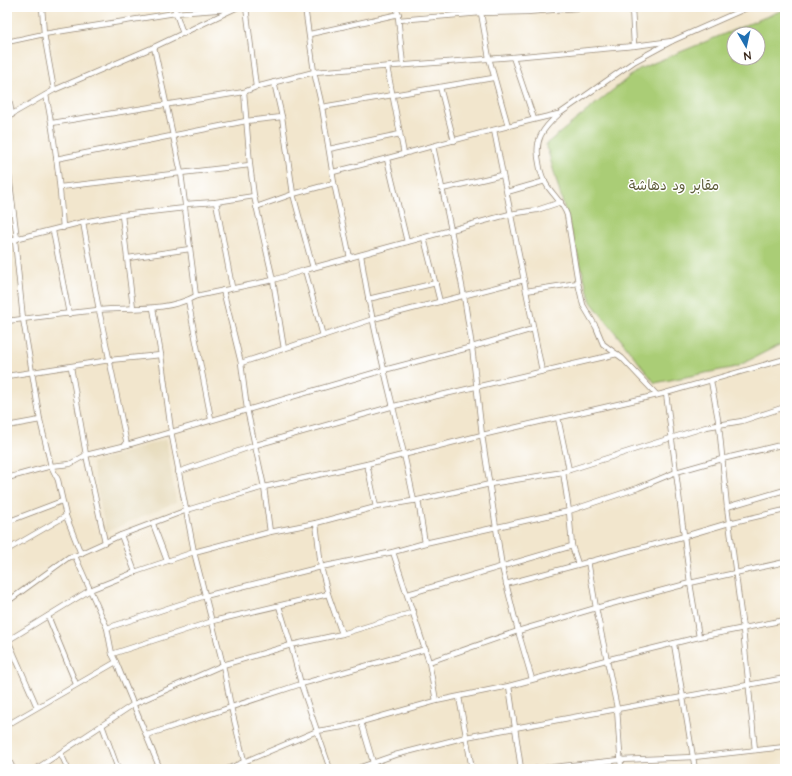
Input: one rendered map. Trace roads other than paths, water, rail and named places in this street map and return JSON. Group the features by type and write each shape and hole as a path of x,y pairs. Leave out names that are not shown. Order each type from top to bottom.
{"street":[{"path":"42,7 44,34 54,90"},
{"path":"174,7 182,34"},
{"path":"246,7 256,87"},
{"path":"305,7 310,34 314,72 322,106 334,183 350,258"},
{"path":"398,7 403,65"},
{"path":"399,20 480,13 590,7"},
{"path":"632,7 634,46"},
{"path":"657,395 617,354 603,344 596,327 583,305 567,215 561,202 550,190 545,181 539,165 536,147 549,122 634,61 672,41 749,7"},
{"path":"7,42 44,34 175,13 236,8"},
{"path":"7,118 54,90 154,47 236,8"},
{"path":"480,13 489,58 508,126"},
{"path":"310,34 399,14"},
{"path":"52,123 244,92 256,87 314,72 513,57 672,41"},
{"path":"154,47 180,173 196,296"},
{"path":"513,57 534,119"},
{"path":"387,67 404,154"},
{"path":"322,106 494,78"},
{"path":"274,82 282,117 294,194 313,268"},
{"path":"440,87 454,141"},
{"path":"7,89 12,115"},
{"path":"244,92 254,196 273,280 284,350"},
{"path":"46,95 52,123 60,187 63,228"},
{"path":"333,172 534,119 559,114"},
{"path":"56,159 246,121 282,117"},
{"path":"494,130 542,371"},
{"path":"329,149 400,134"},
{"path":"434,146 464,296 472,347 482,435 502,567 532,679"},
{"path":"7,159 23,319 40,420 51,466 58,480 66,516 81,554"},
{"path":"387,159 407,242"},
{"path":"60,187 250,165"},
{"path":"442,189 502,175"},
{"path":"507,192 545,181"},
{"path":"256,207 294,194 334,183"},
{"path":"7,241 53,231 83,222 254,196"},
{"path":"216,202 232,287"},
{"path":"7,322 99,310 153,308 188,300 196,296 232,287 273,280 510,214 537,210 561,202"},
{"path":"122,215 133,308"},
{"path":"83,222 99,310 127,445"},
{"path":"53,231 69,314"},
{"path":"424,238 440,302"},
{"path":"128,258 190,249"},
{"path":"361,255 368,299 425,543"},
{"path":"305,270 323,336"},
{"path":"241,363 284,350 373,319 524,280"},
{"path":"368,299 436,283"},
{"path":"526,291 578,283"},
{"path":"223,290 241,363 247,409 264,487 270,532"},
{"path":"188,300 211,420"},
{"path":"153,308 171,431 194,552 213,621 246,769"},
{"path":"7,478 51,466 70,464 86,455 127,445 247,409 533,329"},
{"path":"178,472 256,445 394,406 617,354"},
{"path":"7,376 110,360 161,355"},
{"path":"7,602 69,557 81,554 104,542 187,510 264,487 666,393 785,359"},
{"path":"71,367 86,455 104,542"},
{"path":"711,381 719,425 727,507 743,629 756,750"},
{"path":"666,393 673,437 690,583 699,637"},
{"path":"36,707 7,640 90,590 135,572 194,552 376,507 490,484 563,472 706,427 742,421 785,407"},
{"path":"558,418 570,470"},
{"path":"7,426 40,420"},
{"path":"107,628 206,596 322,567 569,511 638,488 676,472 785,444"},
{"path":"367,464 376,507"},
{"path":"563,472 569,511 572,546 578,564"},
{"path":"727,507 785,490"},
{"path":"7,522 62,501"},
{"path":"506,584 729,523 785,510"},
{"path":"7,550 66,516"},
{"path":"316,523 322,567 328,594 342,634"},
{"path":"153,524 167,561"},
{"path":"121,535 135,572"},
{"path":"408,594 572,546"},
{"path":"393,552 426,649 436,701"},
{"path":"75,556 107,628 112,654 160,769"},
{"path":"588,562 606,660 617,708 621,769"},
{"path":"429,662 518,631 596,608 690,583 785,562"},
{"path":"112,654 213,621 328,594"},
{"path":"279,606 301,684 330,769"},
{"path":"36,769 61,754 134,704 223,665 291,645 342,634 414,612"},
{"path":"48,616 76,684"},
{"path":"227,769 317,731 343,727 436,701 509,686 699,637 784,620 785,636"},
{"path":"674,644 695,769"},
{"path":"147,735 301,684 426,649"},
{"path":"7,725 116,662"},
{"path":"355,769 395,755 466,737 785,678"},
{"path":"509,686 521,769"},
{"path":"459,697 472,769"},
{"path":"361,722 375,769"},
{"path":"102,725 118,769"},
{"path":"534,769 566,767 620,760 694,757 785,747"},
{"path":"61,754 68,769"},
{"path":"7,756 13,769"}],"park label":[{"name":"مقابر ود دهاشة","path":"674,185"}]}
